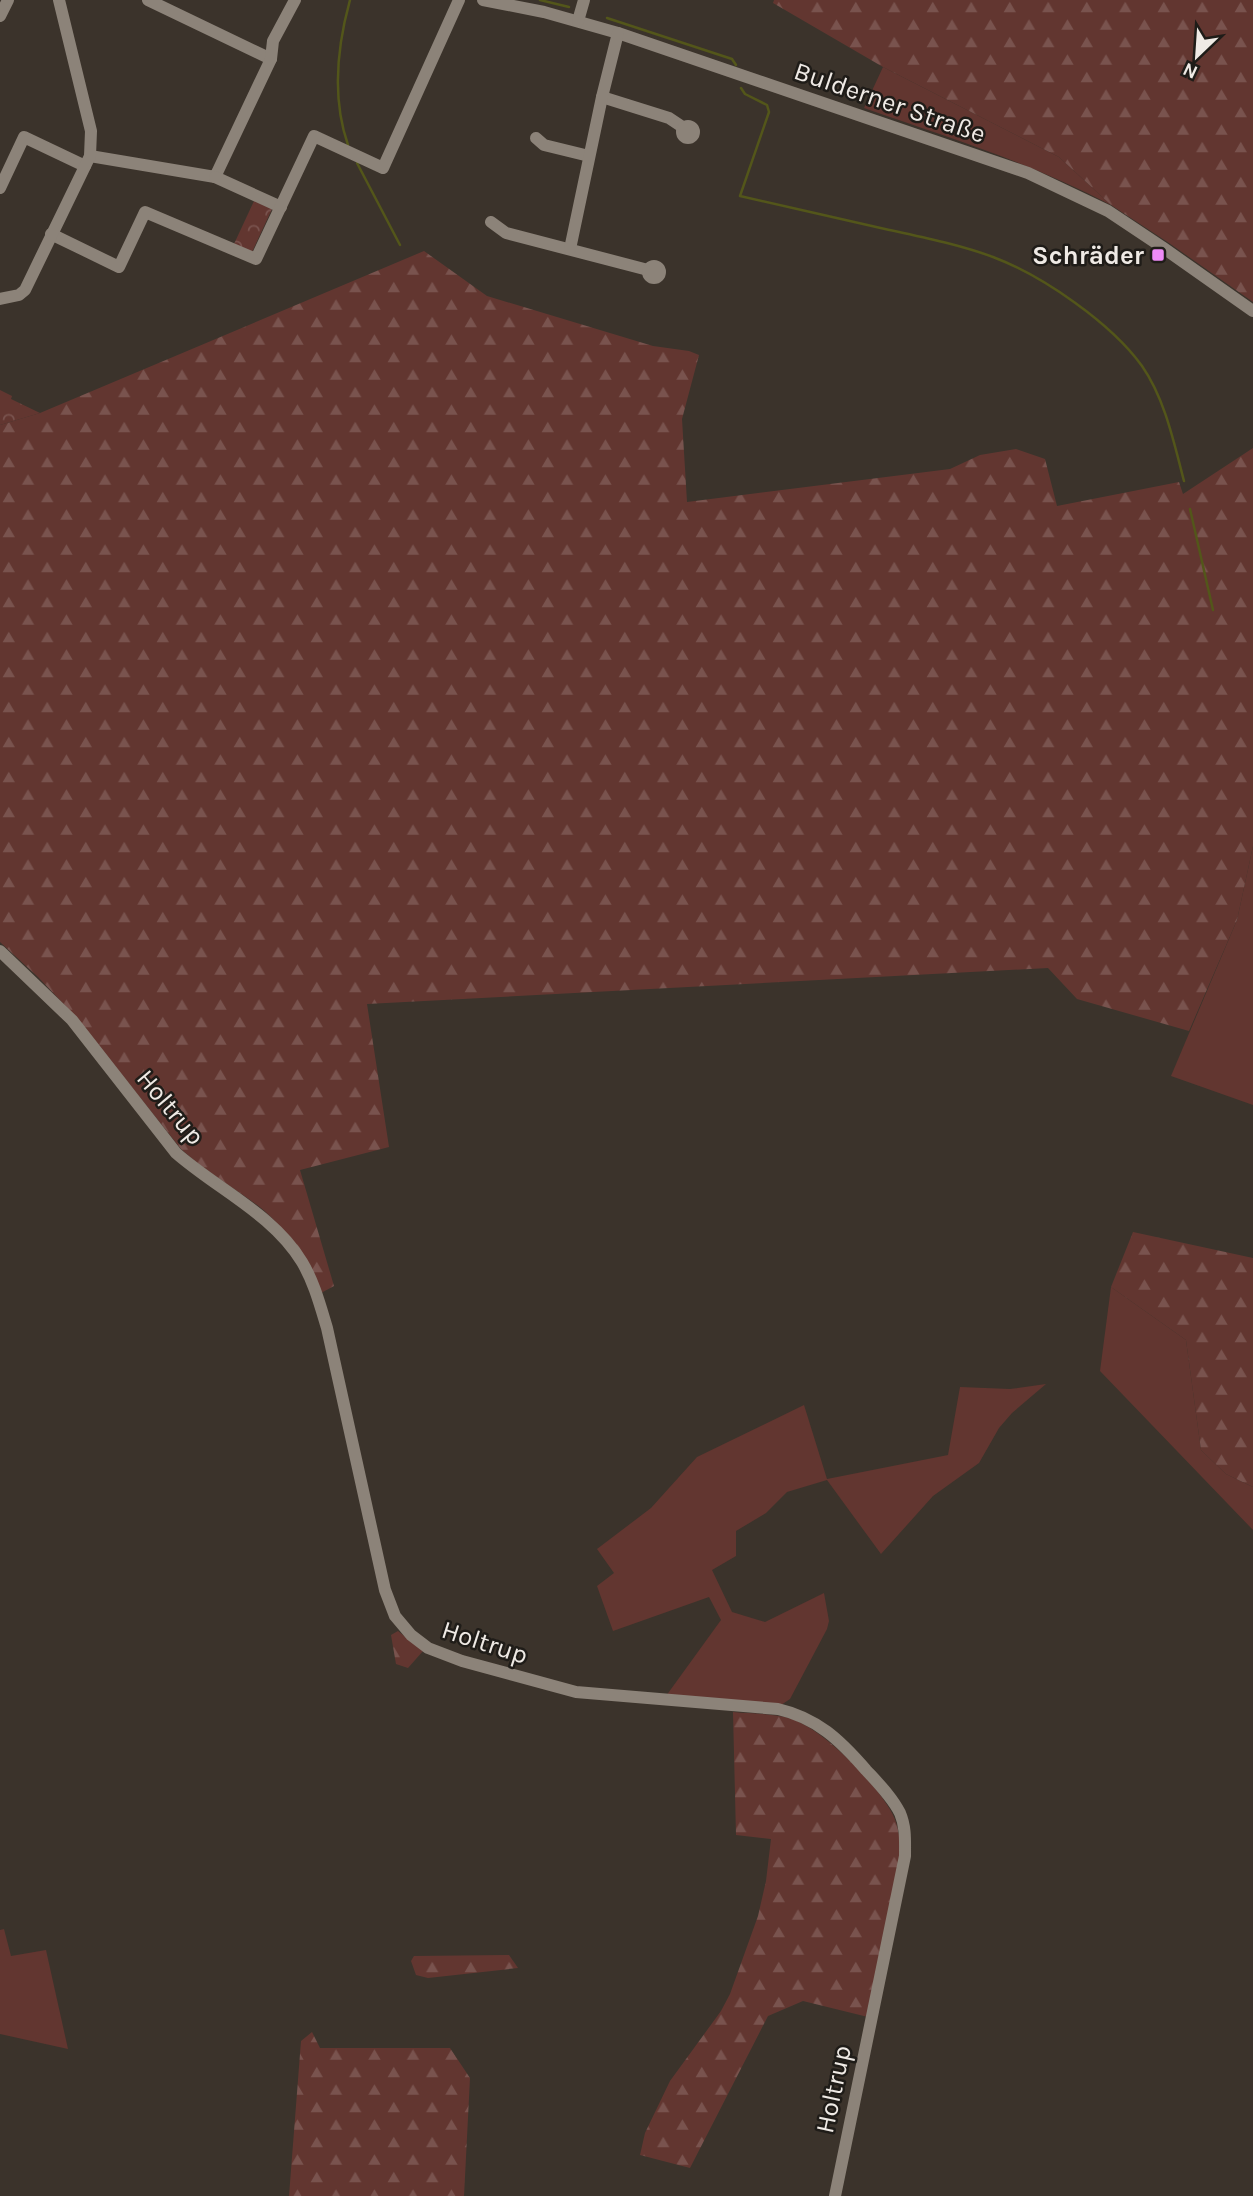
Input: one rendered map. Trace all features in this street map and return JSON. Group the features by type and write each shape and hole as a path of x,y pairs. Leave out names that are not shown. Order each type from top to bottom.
{"street":[{"path":"0,16 8,0"},
{"path":"0,299 19,295 25,290 87,161 91,131 59,0"},
{"path":"148,0 271,59"},
{"path":"215,177 271,59 273,41 295,0"},
{"path":"51,234 119,267 145,212 256,259 314,136 383,168 459,0"},
{"name":"Bulderner Straße","path":"483,0 578,20 1040,178 1108,211 1253,311"},
{"path":"578,20 584,0"},
{"path":"570,249 618,33"},
{"path":"602,96 669,118 684,128"},
{"path":"0,188 24,137 87,161 215,177 281,207"},
{"path":"536,138 544,145 589,156"},
{"path":"491,222 506,233 648,270"},
{"name":"Holtrup","path":"0,951 72,1020 176,1153 196,1171 260,1215 283,1237 302,1262 317,1294 327,1328 385,1590 395,1616 411,1635 440,1654 576,1692 778,1709 806,1717 838,1738 891,1798 905,1830 905,1856 835,2196"}],"green space":[{"path":"774,0 1253,0 1253,302 1111,205 1059,157 883,67 773,3"},
{"path":"883,67 1059,157 1111,205 1020,163 864,108"},
{"path":"254,201 272,209 252,252 234,244"},
{"path":"424,251 487,296 653,346 699,355 682,419 687,502 950,469 980,455 1016,449 1045,459 1057,506 1179,482 1183,494 1253,448 1253,846 1237,920 1189,1031 1077,999 1048,968 367,1004 389,1147 300,1170 334,1286 321,1293 303,1259 270,1216 181,1149 76,1017 0,942 0,425 40,413"},
{"path":"0,390 12,396 11,399 40,413 0,425"},
{"path":"1253,846 1253,1105 1171,1076 1237,920"},
{"path":"1133,1232 1253,1258 1253,1487 1226,1474 1201,1450 1186,1340 1111,1287"},
{"path":"1111,1287 1186,1340 1201,1450 1226,1474 1253,1487 1253,1530 1100,1371"},
{"path":"1046,1384 999,1428 979,1463 933,1496 881,1554 827,1480 787,1492 766,1513 736,1531 736,1556 712,1570 732,1612 765,1622 824,1593 829,1621 827,1629 790,1699 781,1705 666,1696 721,1620 709,1597 613,1631 597,1586 614,1573 597,1549 651,1508 697,1457 804,1405 827,1479 948,1455 960,1387 1010,1389"},
{"path":"398,1631 423,1651 408,1668 396,1664 391,1635"},
{"path":"733,1712 792,1719 834,1746 862,1773 892,1813 898,1828 901,1855 868,2017 803,2001 768,2016 690,2168 640,2155 645,2133 670,2081 721,2011 730,1994 758,1916 766,1881 771,1839 736,1835"},
{"path":"4,1929 11,1956 46,1950 68,2049 0,2034 0,1930"},
{"path":"509,1955 518,1968 428,1978 416,1975 411,1961 414,1956"},
{"path":"312,2032 320,2048 450,2048 470,2078 464,2196 289,2196 301,2041"}],"waterway":[{"path":"348,145 340,110 338,73 350,0"},
{"path":"540,0 569,7"},
{"path":"607,18 732,59 736,65"},
{"path":"741,88 745,94 767,105 769,112 740,196 966,248 1012,265 1054,288 1113,334 1142,366 1163,407 1184,481"},
{"path":"357,163 400,245"},
{"path":"1190,509 1213,610"}],"place":[{"name":"Schräder","path":"1158,255"}]}
